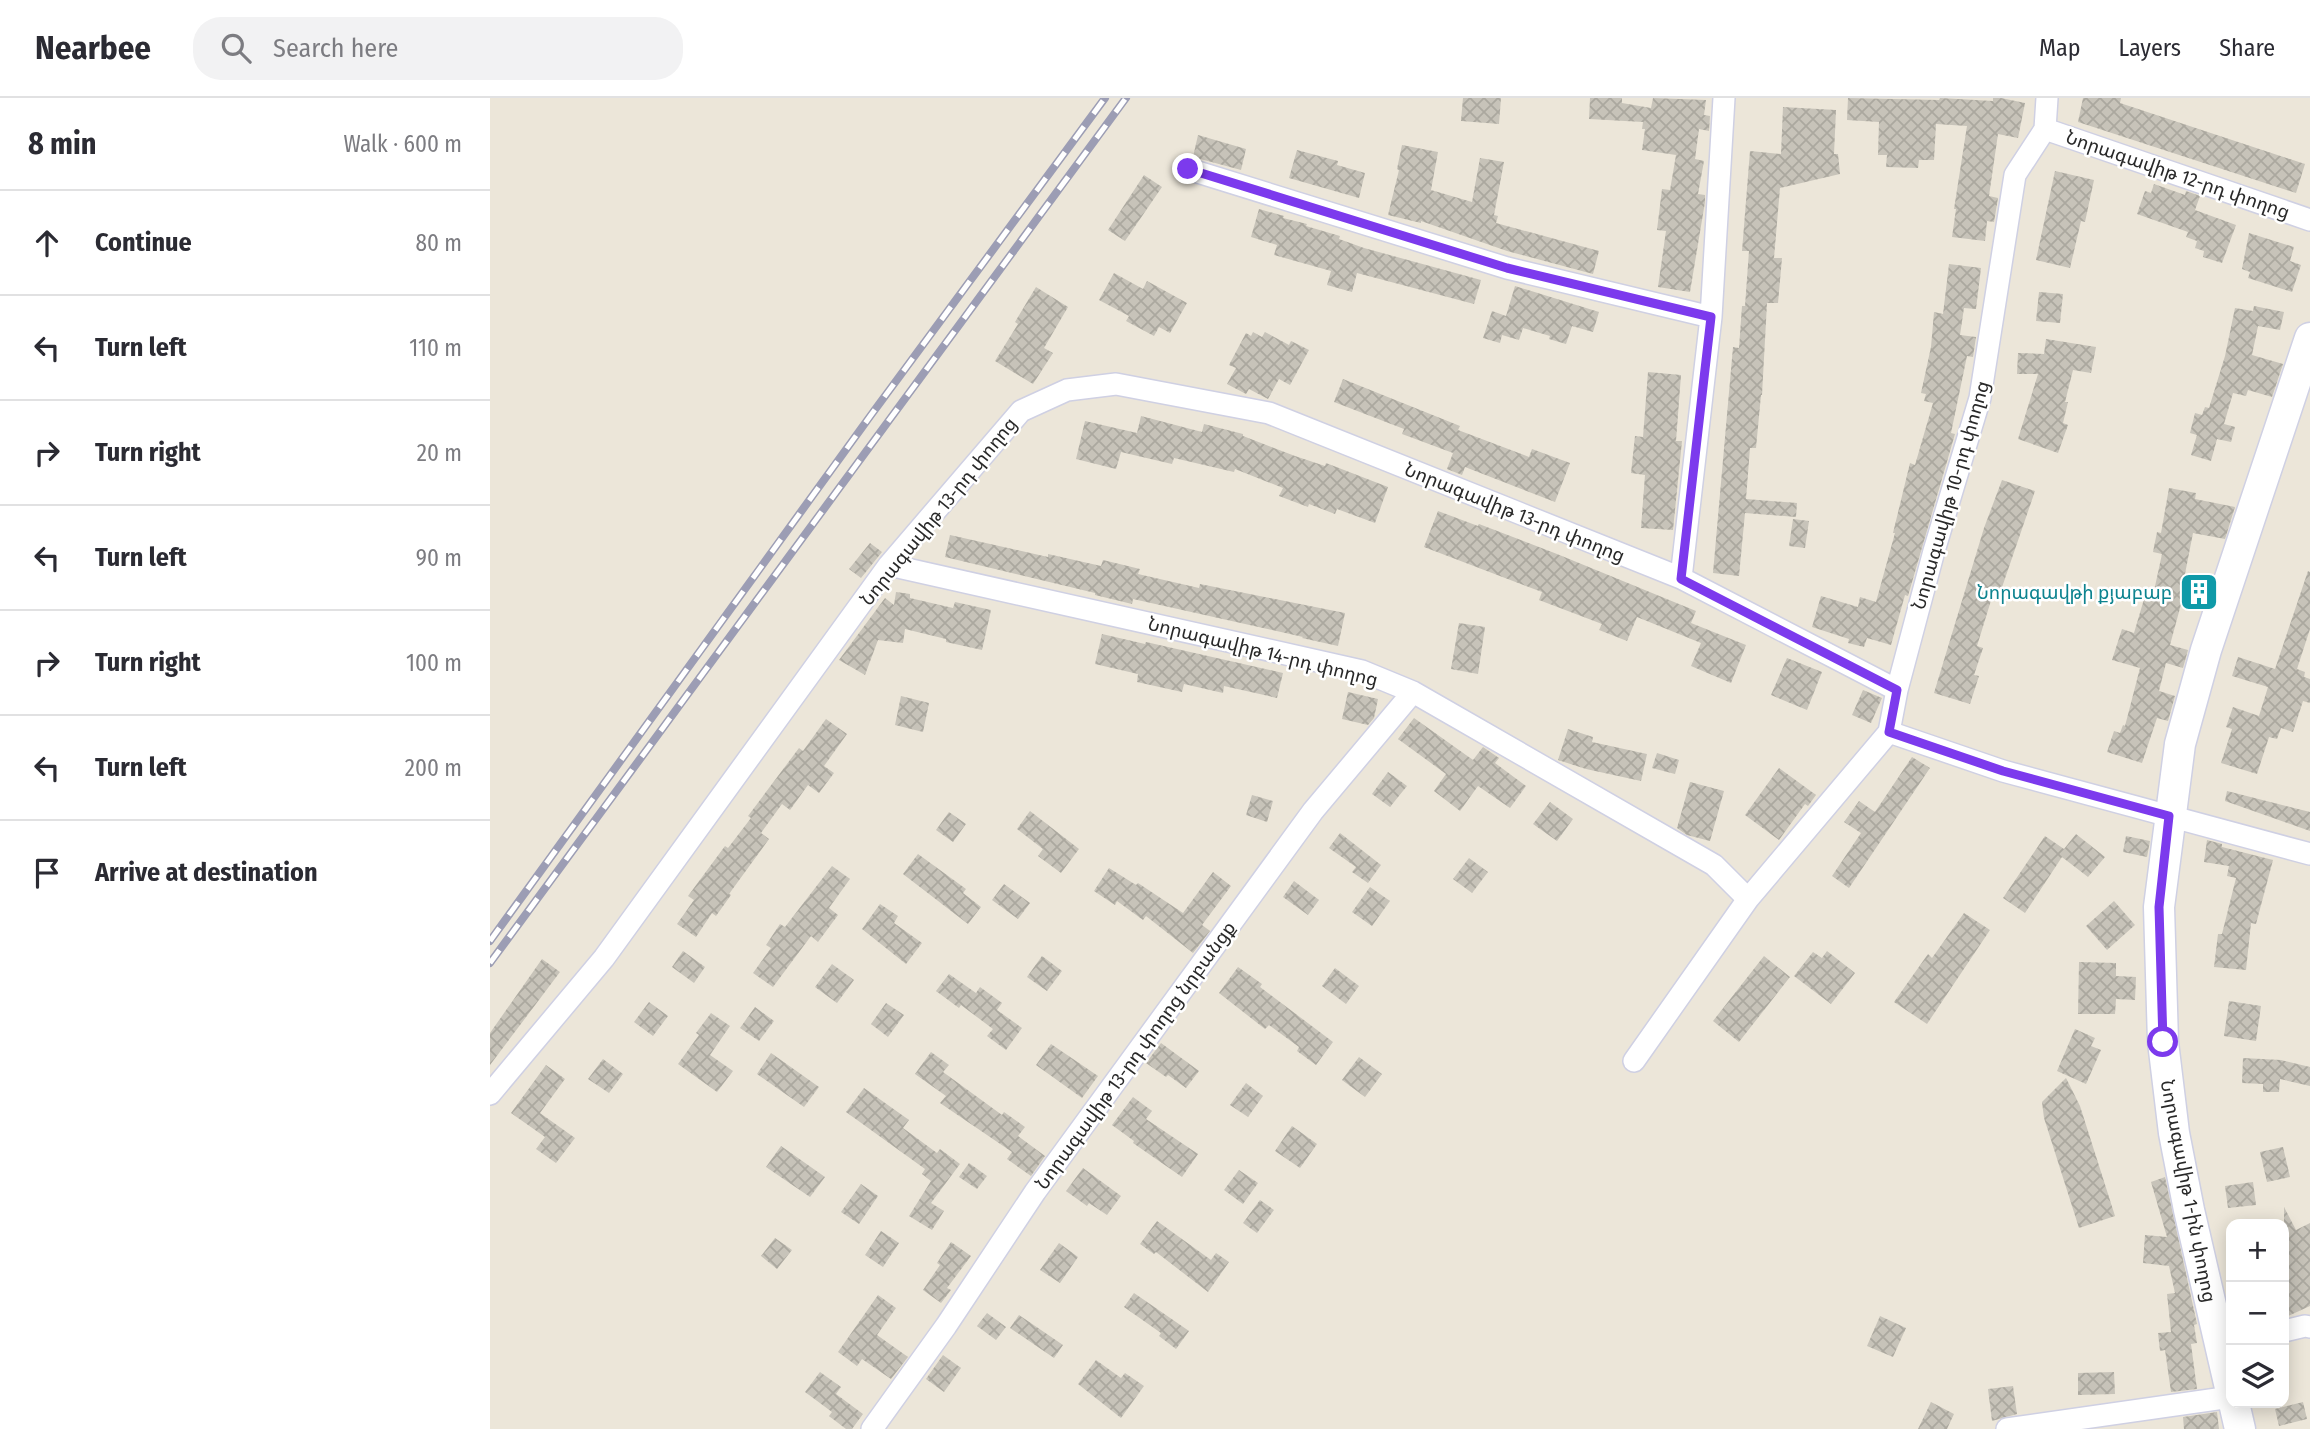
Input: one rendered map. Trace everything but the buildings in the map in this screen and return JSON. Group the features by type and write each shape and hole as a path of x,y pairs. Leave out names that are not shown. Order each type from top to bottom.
{"main road":[{"name":"Նորագավիթ 1-ին փողոց","path":"2225,1343 2174,1132 2163,1042 2159,907 2180,744 2206,650 2310,338"},
{"path":"2235,1408 2240,1429"}],"street":[{"path":"1681,579 1711,317 1724,98"},
{"name":"Նորագավիթ 10-րդ փողոց","path":"1634,1061 1748,899 1889,732 1897,690 1934,551 1980,398 2015,175 2045,128 2047,98"},
{"name":"Նորագավիթ 12-րդ փողոց","path":"2045,128 2310,220"},
{"path":"1188,169 1507,268 1711,317"},
{"name":"Նորագավիթ 13-րդ փողոց","path":"490,1094 604,958 889,565 1021,411 1067,390 1116,384 1269,413 1681,579 1897,690"},
{"name":"Նորագավիթ 14-րդ փողոց","path":"889,565 1362,671 1413,692 1714,864 1748,899"},
{"name":"Նորագավիթ 13-րդ փողոց նրբանցք","path":"872,1429 946,1326 1035,1192 1297,833 1413,692"},
{"path":"1889,732 2003,771 2310,854"},
{"path":"2289,1330 2310,1327"},
{"path":"2007,1429 2226,1395"}],"railway":[{"path":"490,941 871,415 1105,98"},
{"path":"490,963 1126,98"}],"place":[{"name":"Նորագավթի քյաբաբ","path":"2199,592"}],"route":[{"path":"1188,169 1507,268 1711,317 1681,579 1897,690 1889,732 2003,771 2169,816 2159,907 2163,1042"}]}
